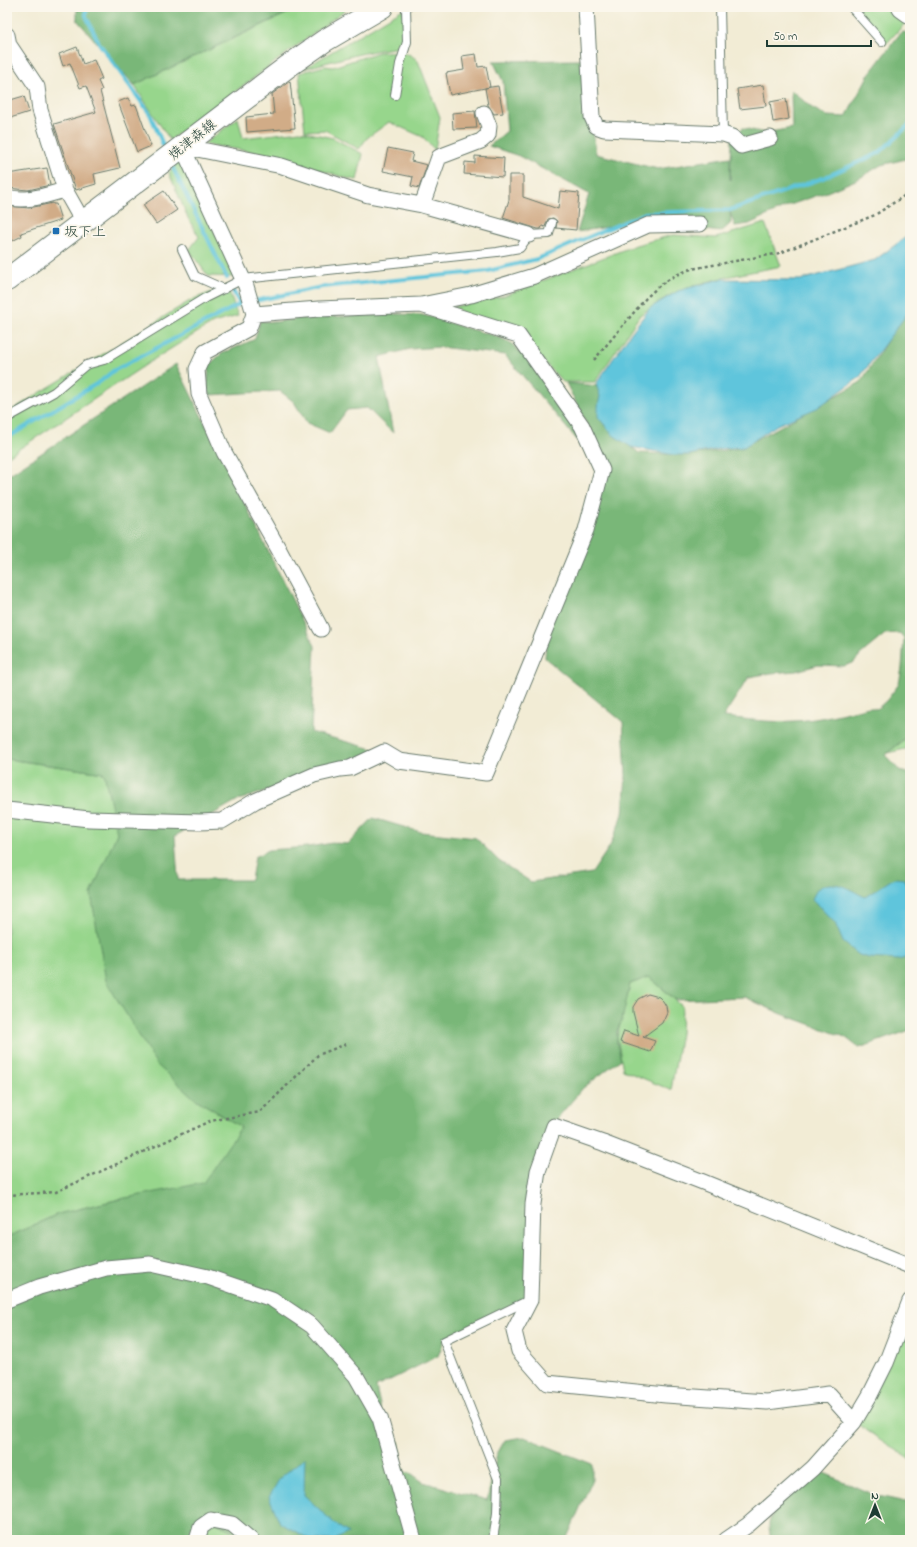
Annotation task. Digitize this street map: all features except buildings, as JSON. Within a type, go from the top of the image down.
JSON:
[{"type":"main road","name":"焼津森線","points":[[7,280],[287,67],[324,41],[382,7]]},
{"type":"main road","points":[[903,7],[910,12]]},
{"type":"street","points":[[586,7],[592,117],[596,126],[604,129],[723,134],[732,137],[741,146],[770,138]]},
{"type":"street","points":[[7,35],[9,45],[38,87],[40,110],[65,190],[83,222]]},
{"type":"street","points":[[422,205],[439,157],[481,141],[488,136],[489,126],[484,113]]},
{"type":"street","points":[[179,149],[282,166],[368,195],[422,205],[529,235]]},
{"type":"street","points":[[179,149],[245,282],[253,311],[249,328],[205,352],[197,370],[199,394],[224,452],[278,548],[321,629]]},
{"type":"street","points":[[7,197],[15,200],[30,199],[65,190]]},
{"type":"street","points":[[253,311],[421,305],[471,295],[534,276],[648,225],[700,224]]},
{"type":"street","points":[[7,810],[89,819],[200,822],[222,821],[255,801],[314,775],[350,768],[384,752],[400,761],[486,773],[586,530],[602,470],[582,426],[518,335],[421,305]]},
{"type":"street","points":[[854,1422],[829,1394],[767,1402],[666,1395],[547,1383],[520,1351],[514,1331],[530,1300],[533,1204],[538,1171],[554,1126],[603,1143],[696,1179],[910,1266]]},
{"type":"street","points":[[7,1300],[39,1287],[106,1268],[150,1264],[208,1277],[272,1299],[312,1326],[356,1376],[380,1418],[414,1540]]},
{"type":"street","points":[[726,1540],[748,1525],[813,1468],[854,1422],[886,1363],[910,1301]]},
{"type":"street","points":[[197,1540],[201,1527],[211,1520],[232,1524],[251,1540]]},
{"type":"lane","points":[[394,95],[400,64],[407,42],[406,7]]},
{"type":"lane","points":[[720,7],[723,134]]},
{"type":"lane","points":[[851,7],[882,42]]},
{"type":"lane","points":[[7,418],[54,392],[86,365],[104,360],[205,298],[224,289],[245,282],[520,248],[529,235],[548,234],[552,223]]},
{"type":"lane","points":[[182,249],[195,276],[224,289]]},
{"type":"lane","points":[[493,1540],[497,1513],[498,1479],[444,1341],[530,1300]]},
{"type":"path","points":[[594,360],[646,298],[660,285],[676,274],[691,269],[780,253],[875,215],[910,192]]},
{"type":"path","points":[[7,1195],[56,1192],[210,1121],[260,1112],[318,1055],[350,1043]]},
{"type":"green space","points":[[77,7],[300,7],[134,85],[77,20]]},
{"type":"green space","points":[[301,7],[349,7],[170,140],[134,85]]},
{"type":"green space","points":[[855,7],[891,7],[908,20],[886,44]]},
{"type":"green space","points":[[403,9],[406,47],[367,52],[303,69]]},
{"type":"green space","points":[[902,31],[910,35],[910,158],[881,165],[858,179],[790,205],[749,224],[735,226],[730,212],[731,223],[721,232],[672,226],[640,216],[625,224],[577,232],[589,194],[519,156],[489,146],[507,131],[503,81],[493,61],[584,60],[596,154],[658,169],[730,157],[730,180],[732,137],[743,128],[765,133],[792,128],[791,90],[812,108],[827,116],[846,117],[869,74]]},
{"type":"green space","points":[[379,52],[405,53],[414,57],[418,61],[440,117],[435,150],[423,137],[389,122],[367,138],[359,149],[325,130],[305,131],[299,73],[325,66],[333,67]]},
{"type":"green space","points":[[238,118],[243,138],[300,131],[333,138],[363,154],[357,180],[266,154],[204,144]]},
{"type":"green space","points":[[180,159],[236,277],[208,276],[189,250],[199,237],[188,218],[169,173]]},
{"type":"green space","points":[[765,223],[781,266],[730,276],[692,286],[674,293],[664,299],[640,315],[595,382],[563,382],[518,335],[490,328],[453,307],[503,296],[636,245],[673,235],[716,238]]},
{"type":"green space","points":[[212,292],[229,292],[238,316],[213,323],[159,356],[7,457],[7,413],[193,299]]},
{"type":"green space","points":[[910,310],[910,734],[885,755],[900,771],[910,774],[910,1030],[859,1048],[845,1037],[782,1014],[744,997],[676,1000],[649,977],[630,984],[622,1020],[617,1031],[617,1043],[621,1059],[583,1088],[560,1115],[554,1126],[533,1204],[530,1300],[444,1341],[438,1356],[376,1387],[380,1405],[382,1427],[399,1442],[401,1460],[405,1472],[412,1474],[423,1482],[487,1500],[497,1454],[505,1440],[524,1437],[592,1464],[592,1480],[566,1540],[251,1540],[211,1520],[202,1540],[7,1540],[7,1240],[10,1236],[58,1214],[120,1199],[203,1183],[241,1127],[194,1098],[157,1065],[106,981],[91,894],[117,833],[104,773],[7,759],[7,476],[176,364],[315,646],[311,732],[384,752],[236,801],[175,836],[178,880],[251,880],[255,857],[269,850],[308,847],[333,843],[348,844],[373,818],[421,832],[476,838],[499,861],[531,882],[592,873],[610,846],[623,814],[626,776],[623,722],[545,658],[547,627],[607,464],[566,383],[600,386],[602,422],[639,453],[689,455],[741,448],[861,382],[892,333]],"holes":[[[900,633],[904,638],[902,668],[899,684],[887,700],[877,709],[869,707],[822,718],[785,721],[723,717],[749,677],[796,671],[818,665],[844,666],[853,663],[861,654],[885,634]]]},
{"type":"green space","points":[[398,314],[422,315],[439,319],[496,336],[511,343],[531,364],[569,417],[600,467],[505,355],[440,347],[410,349],[379,357],[393,433],[367,408],[347,410],[330,433],[307,423],[294,402],[280,391],[210,395],[207,389],[209,365],[221,354],[255,339],[260,321],[276,322],[301,318]]},
{"type":"green space","points":[[910,736],[910,748],[887,753]]},
{"type":"green space","points":[[7,759],[104,773],[194,1098],[241,1127],[202,1190],[120,1199],[58,1214],[10,1236],[7,1240]]},
{"type":"green space","points":[[649,977],[682,1006],[681,1033],[671,1090],[623,1070],[617,1037],[630,984]]},
{"type":"green space","points":[[910,1319],[910,1459],[854,1422]]},
{"type":"green space","points":[[813,1468],[874,1495],[910,1503],[910,1540],[771,1540],[769,1524],[775,1509],[787,1494]]},
{"type":"green space","points":[[211,1520],[251,1540],[203,1540]]},
{"type":"water","points":[[910,234],[910,310],[859,378],[817,408],[777,425],[744,447],[719,449],[689,455],[674,455],[631,447],[613,435],[598,417],[600,396],[596,384],[630,334],[650,308],[678,291],[720,279],[800,280],[875,260]]},
{"type":"water","points":[[894,878],[904,879],[910,890],[910,957],[898,960],[869,958],[859,955],[843,942],[835,923],[812,899],[819,888],[831,884],[843,886],[865,897]]},
{"type":"water","points":[[305,1457],[304,1495],[334,1523],[348,1533],[335,1540],[311,1540],[280,1523],[269,1497],[280,1478]]},
{"type":"waterway","points":[[86,7],[86,16],[99,43],[150,114],[166,152]]},
{"type":"waterway","points":[[7,438],[101,381],[113,371],[240,304],[322,287],[488,271],[537,259],[645,213],[730,210],[823,178],[879,153],[910,124]]},
{"type":"waterway","points":[[171,164],[227,278]]},
{"type":"waterway","points":[[233,291],[240,304]]},
{"type":"place","name":"坂下上","points":[[56,231]]}]
